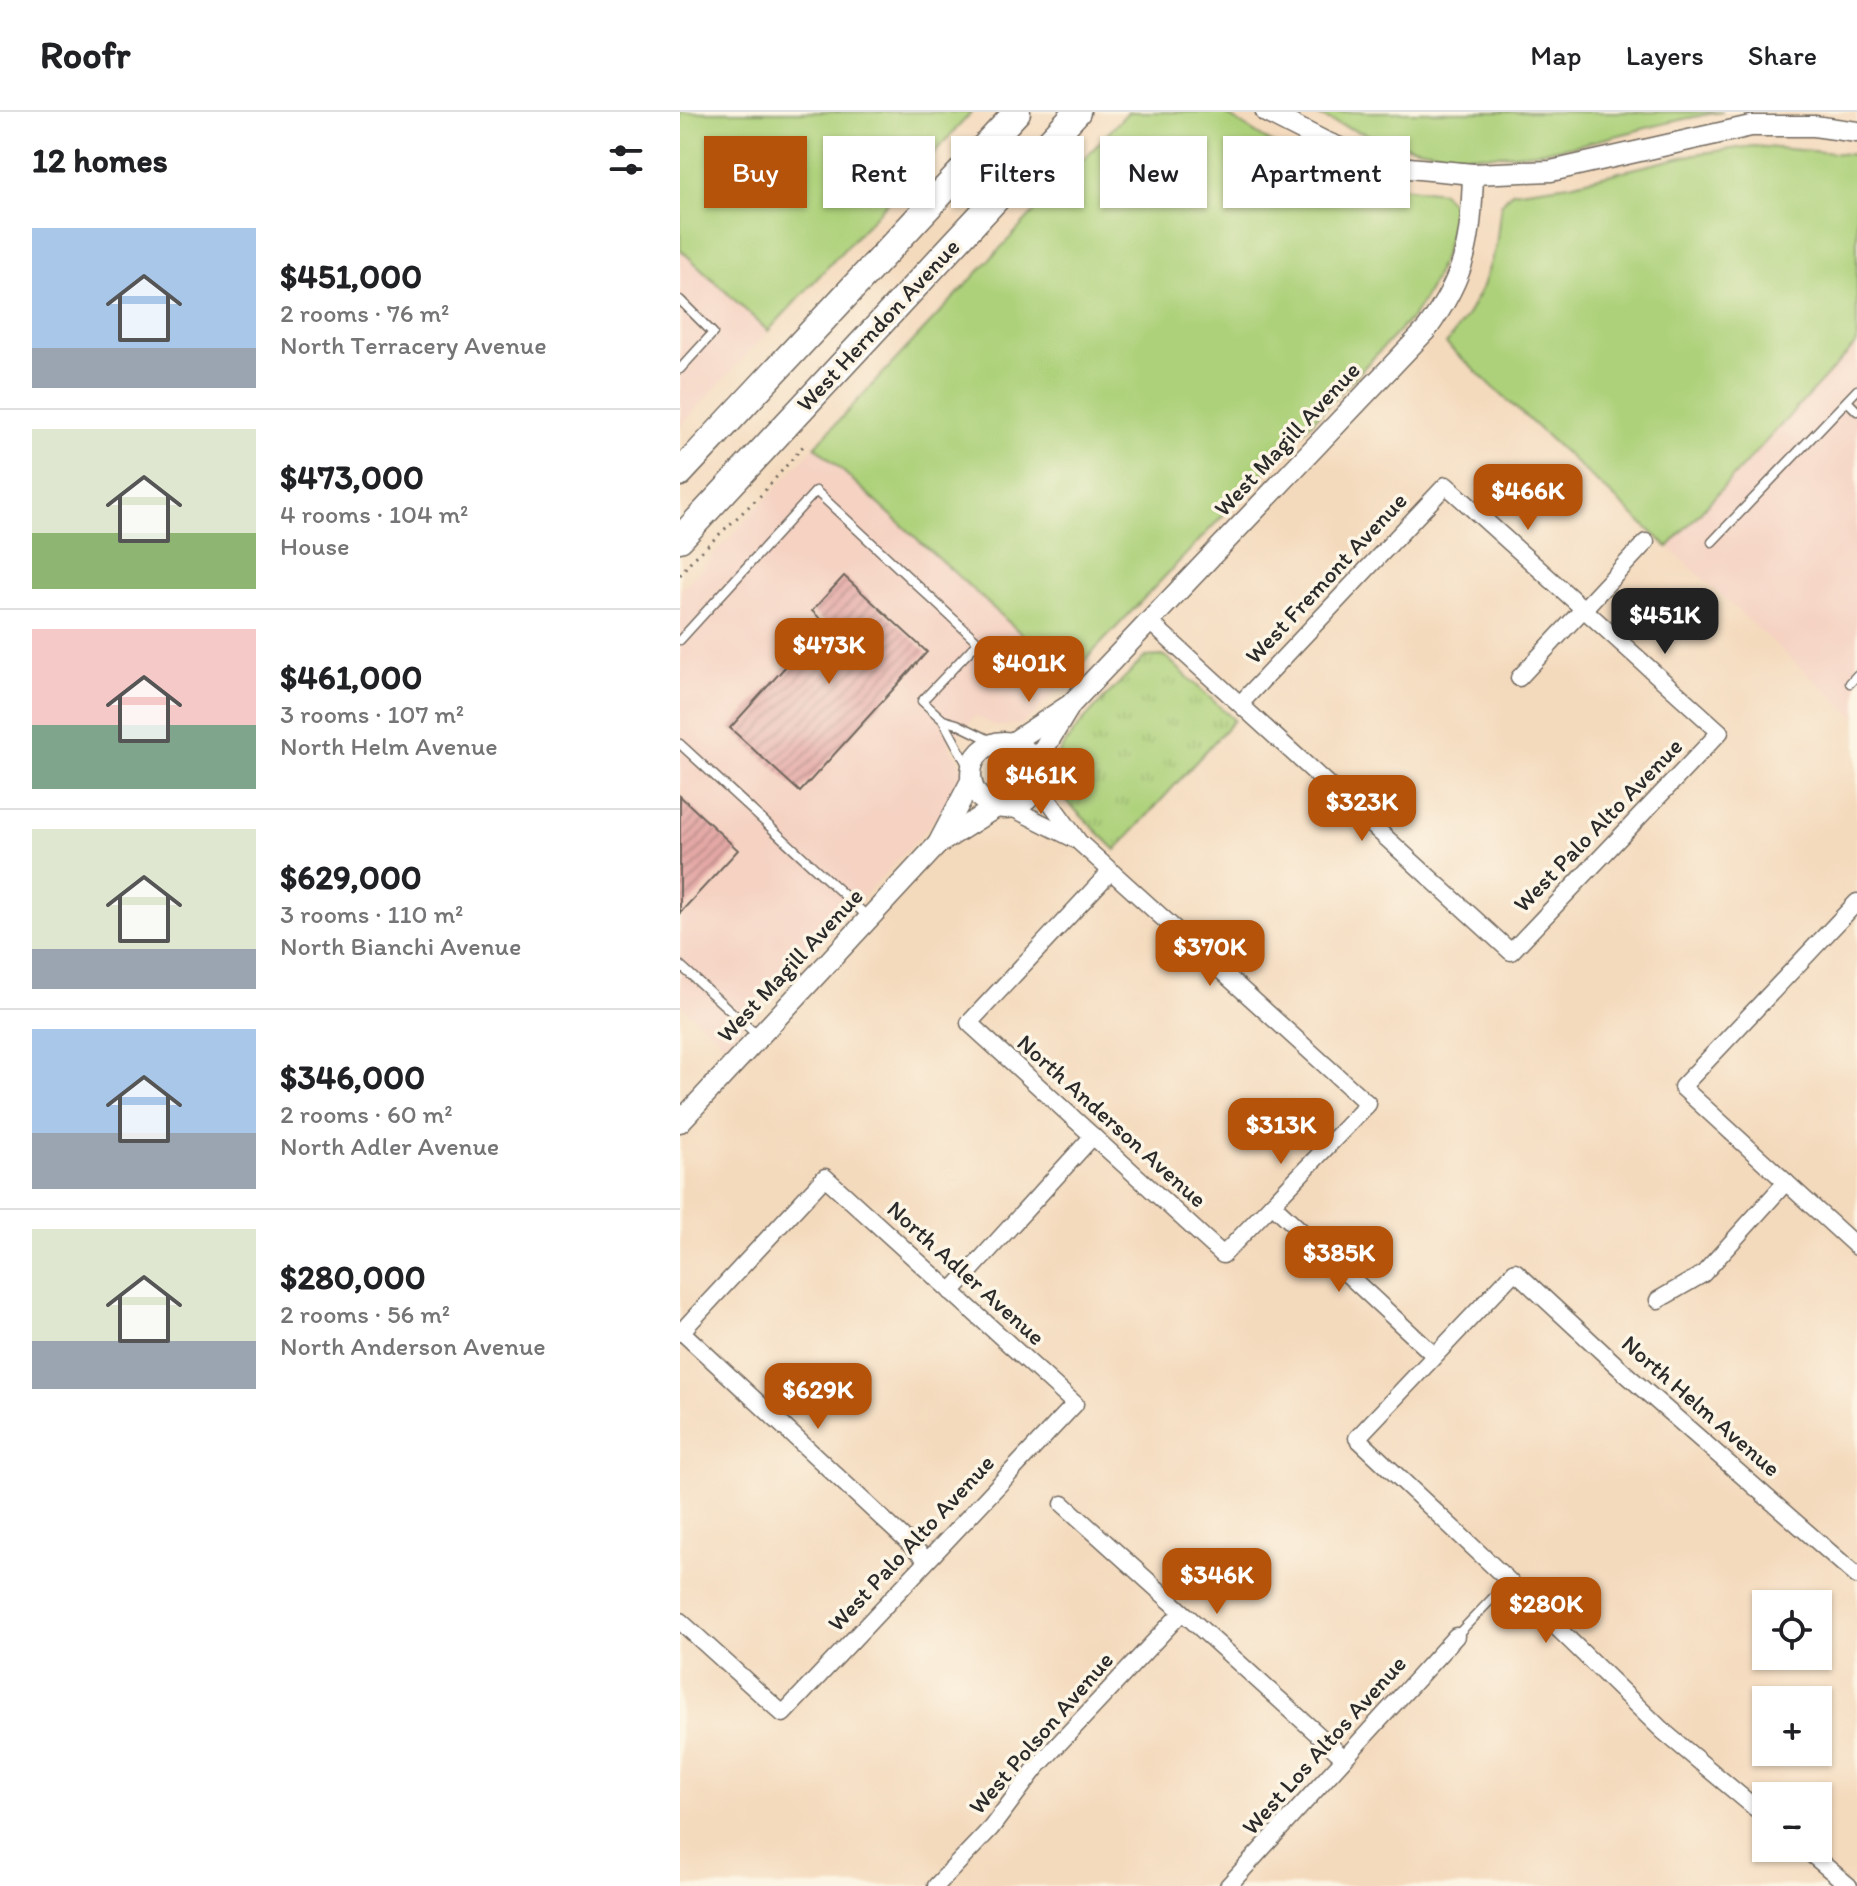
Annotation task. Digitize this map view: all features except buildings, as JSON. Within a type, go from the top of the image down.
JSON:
[{"type":"main road","name":"West Herndon Avenue","points":[[680,473],[1017,112]]},
{"type":"main road","name":"West Herndon Avenue","points":[[680,539],[1077,112]]},
{"type":"street","points":[[1266,112],[1359,156],[1398,167],[1473,174],[1551,171],[1751,126],[1814,126],[1857,132]]},
{"type":"street","name":"West Magill Avenue","points":[[1004,743],[1071,704],[1435,318],[1456,282],[1466,256],[1472,229],[1473,174]]},
{"type":"street","name":"West Fremont Avenue","points":[[1240,704],[1446,485],[1583,609]]},
{"type":"street","points":[[1519,678],[1646,542]]},
{"type":"street","name":"West Palo Alto Avenue","points":[[1240,704],[1511,952],[1720,732],[1583,609]]},
{"type":"street","points":[[1150,622],[1240,704]]},
{"type":"street","name":"West Magill Avenue","points":[[1036,774],[1071,704]]},
{"type":"street","points":[[1079,842],[983,802],[975,792],[970,775],[981,750],[1004,743],[1026,750],[1036,774],[1079,842],[1368,1104],[1272,1204],[1434,1355],[1357,1438],[1663,1731],[1752,1805]]},
{"type":"street","points":[[1003,808],[1023,803],[1036,774]]},
{"type":"street","name":"West Magill Avenue","points":[[938,844],[970,775]]},
{"type":"street","name":"West Magill Avenue","points":[[680,1122],[938,844],[1003,808]]},
{"type":"street","name":"North Anderson Avenue","points":[[1111,871],[969,1023],[1223,1255],[1272,1204]]},
{"type":"street","points":[[1857,902],[1682,1087],[1857,1247]]},
{"type":"street","points":[[951,1292],[1093,1136]]},
{"type":"street","name":"North Adler Avenue","points":[[681,1332],[825,1177],[1075,1404]]},
{"type":"street","points":[[1658,1300],[1703,1274],[1786,1182]]},
{"type":"street","name":"North Helm Avenue","points":[[1434,1355],[1515,1271],[1627,1375],[1857,1576]]},
{"type":"street","points":[[681,1332],[927,1560]]},
{"type":"street","name":"West Palo Alto Avenue","points":[[680,1621],[783,1714],[1075,1404]]},
{"type":"street","points":[[1063,1504],[1344,1758]]},
{"type":"street","name":"West Polson Avenue","points":[[936,1886],[991,1828],[1036,1768],[1182,1612]]},
{"type":"street","name":"West Los Altos Avenue","points":[[1228,1886],[1456,1636]]},
{"type":"street","points":[[1821,1862],[1849,1886]]},
{"type":"lane","points":[[680,300],[713,333],[680,369]]},
{"type":"lane","points":[[1712,542],[1857,390]]},
{"type":"lane","points":[[1847,401],[1857,411]]},
{"type":"lane","points":[[680,640],[816,491],[978,642],[922,701],[943,720],[970,775]]},
{"type":"lane","points":[[943,720],[1004,743]]},
{"type":"lane","points":[[680,744],[869,918]]},
{"type":"lane","points":[[680,965],[759,1037]]},
{"type":"lane","points":[[1456,1636],[1509,1581]]},
{"type":"path","points":[[680,575],[761,495],[805,444]]},
{"type":"shaded area","points":[[680,249],[768,331],[680,427]]},
{"type":"shaded area","points":[[1857,343],[1857,719],[1668,547]]},
{"type":"shaded area","points":[[815,446],[1069,677],[1034,715],[1021,724],[996,727],[975,716],[948,746],[962,770],[956,797],[725,1045],[680,1004],[680,591]]},
{"type":"green space","points":[[680,112],[972,112],[935,152],[935,136],[823,136],[823,208],[883,208],[768,331],[680,249]]},
{"type":"green space","points":[[1128,112],[1222,112],[1261,136],[1223,136],[1223,208],[1410,208],[1410,188],[1442,192],[1455,206],[1441,264],[1413,316],[1069,677],[815,446],[1038,208],[1084,208],[1084,159],[1100,142],[1100,208],[1207,208],[1207,136],[1106,136]]},
{"type":"green space","points":[[1310,112],[1723,112],[1567,147],[1499,155],[1467,155],[1410,146],[1410,136],[1371,136]]},
{"type":"green space","points":[[1754,146],[1857,155],[1857,343],[1668,547],[1446,344],[1483,286],[1496,246],[1501,204],[1512,192],[1570,184],[1695,154]]},
{"type":"green space","points":[[1165,656],[1234,720],[1116,850],[1058,793],[1054,766],[1060,751],[1081,723],[1145,657]]}]
